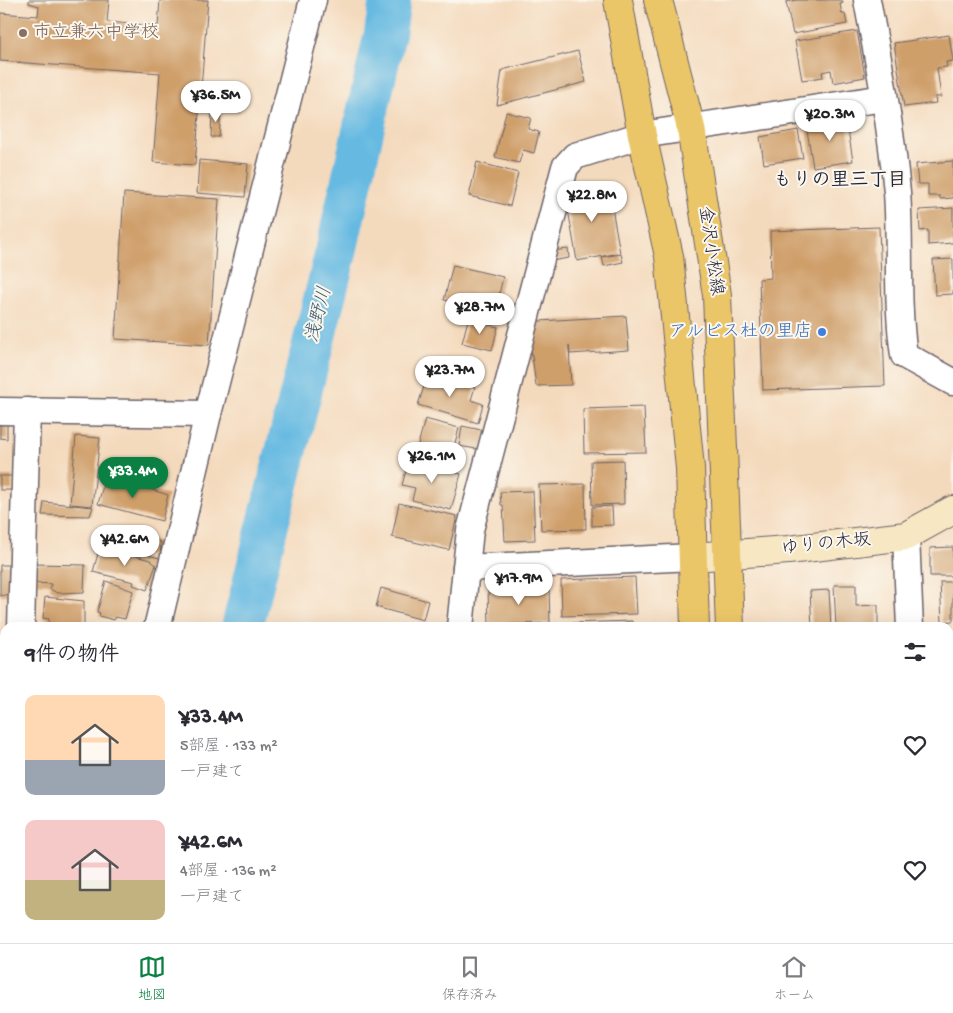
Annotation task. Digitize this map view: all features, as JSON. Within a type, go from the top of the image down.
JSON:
[{"type":"main road","points":[[618,0],[642,135],[669,256],[690,468],[695,622]]},
{"type":"main road","name":"金沢小松線","points":[[658,0],[691,128],[717,295],[730,622]]},
{"type":"street","points":[[158,622],[208,414],[313,0]]},
{"type":"street","points":[[867,0],[884,98],[897,192],[899,323],[904,355],[953,382]]},
{"type":"street","points":[[461,622],[470,530],[565,167],[575,156],[642,135],[884,98]]},
{"type":"street","points":[[0,411],[208,414]]},
{"type":"street","points":[[21,622],[28,411]]},
{"type":"street","name":"ゆりの木坂","points":[[693,557],[788,550],[906,536],[953,510]]},
{"type":"street","points":[[906,536],[910,622]]},
{"type":"street","points":[[466,568],[693,557]]},
{"type":"building","points":[[29,0],[109,0],[107,22],[158,26],[160,0],[208,0],[195,165],[153,162],[160,73],[0,61],[0,13],[38,16],[39,6],[29,3]]},
{"type":"building","points":[[797,0],[842,0],[843,3],[840,4],[842,14],[845,14],[847,24],[793,34],[786,2]]},
{"type":"building","points":[[857,31],[865,77],[833,83],[831,70],[822,72],[823,77],[802,80],[795,41]]},
{"type":"building","points":[[949,35],[953,61],[946,62],[947,67],[937,68],[941,97],[935,97],[936,103],[904,107],[894,43]]},
{"type":"building","points":[[578,51],[586,82],[497,105],[502,70]]},
{"type":"building","points":[[233,83],[241,84],[239,112],[231,111]]},
{"type":"building","points":[[212,110],[221,110],[219,137],[211,137]]},
{"type":"building","points":[[506,112],[531,118],[528,129],[539,132],[534,153],[523,150],[519,163],[495,157]]},
{"type":"building","points":[[846,117],[853,161],[813,167],[806,124]]},
{"type":"building","points":[[798,130],[803,158],[764,164],[760,137]]},
{"type":"building","points":[[199,160],[248,164],[245,197],[197,193]]},
{"type":"building","points":[[953,161],[953,198],[940,199],[940,196],[928,196],[928,184],[918,184],[916,164]]},
{"type":"building","points":[[477,162],[518,173],[510,206],[469,196]]},
{"type":"building","points":[[608,185],[620,253],[577,261],[565,192]]},
{"type":"building","points":[[124,193],[219,199],[209,345],[115,339]]},
{"type":"building","points":[[953,208],[953,243],[928,245],[928,230],[920,231],[919,210]]},
{"type":"building","name":"アルビス杜の里店","points":[[879,227],[885,386],[763,390],[759,279],[771,278],[770,231]]},
{"type":"building","points":[[568,249],[569,258],[551,261],[552,251]]},
{"type":"building","points":[[621,254],[623,262],[604,266],[602,257]]},
{"type":"building","points":[[953,259],[953,294],[935,295],[933,260]]},
{"type":"building","points":[[453,265],[503,277],[495,312],[444,300]]},
{"type":"building","points":[[626,316],[629,350],[570,354],[569,345],[571,385],[536,386],[531,348],[539,321]]},
{"type":"building","points":[[468,320],[498,327],[492,350],[462,343]]},
{"type":"building","points":[[428,374],[475,387],[471,400],[483,404],[478,423],[418,405]]},
{"type":"building","points":[[644,407],[646,452],[584,453],[583,409]]},
{"type":"building","points":[[425,419],[459,428],[449,465],[415,456]]},
{"type":"building","points":[[0,424],[7,424],[7,439],[0,438]]},
{"type":"building","points":[[462,426],[486,431],[482,450],[459,446]]},
{"type":"building","points":[[76,436],[100,438],[92,506],[70,504]]},
{"type":"building","points":[[409,460],[461,474],[451,510],[412,500],[415,488],[402,485]]},
{"type":"building","points":[[623,460],[624,504],[592,505],[591,461]]},
{"type":"building","points":[[106,475],[168,495],[162,521],[98,504]]},
{"type":"building","points":[[0,476],[12,476],[12,490],[0,490]]},
{"type":"building","points":[[585,484],[586,529],[541,530],[539,485]]},
{"type":"building","points":[[533,491],[535,540],[505,541],[503,505],[501,505],[500,492]]},
{"type":"building","points":[[44,502],[93,507],[90,516],[42,515]]},
{"type":"building","points":[[399,503],[457,516],[449,550],[392,537]]},
{"type":"building","points":[[612,506],[613,525],[592,526],[592,507]]},
{"type":"building","points":[[97,529],[122,535],[122,547],[93,542]]},
{"type":"building","points":[[127,534],[161,542],[160,558],[125,550]]},
{"type":"building","points":[[100,546],[150,560],[156,565],[147,590],[133,585],[134,582],[93,572]]},
{"type":"building","points":[[953,547],[953,576],[930,576],[930,548]]},
{"type":"building","points":[[34,564],[85,565],[84,592],[57,593],[50,589],[51,584],[35,583]]},
{"type":"building","points":[[0,565],[11,565],[9,594],[0,596]]},
{"type":"building","points":[[635,577],[637,614],[562,616],[561,580]]},
{"type":"building","points":[[106,581],[133,591],[125,619],[116,617],[114,620],[99,616],[100,613],[97,612]]},
{"type":"building","points":[[940,582],[953,582],[953,621],[942,622]]},
{"type":"building","points":[[834,585],[856,585],[856,606],[878,605],[878,622],[836,622]]},
{"type":"building","points":[[549,587],[550,622],[489,622],[488,589]]},
{"type":"building","points":[[381,588],[428,601],[423,620],[376,607]]},
{"type":"building","points":[[829,590],[831,622],[812,622],[810,591]]},
{"type":"building","points":[[45,597],[84,601],[84,622],[49,622],[49,619],[43,618]]},
{"type":"waterway","name":"浅野川","points":[[244,622],[336,252],[385,33],[390,0]]},
{"type":"place","name":"市立兼六中学校","points":[[23,33]]},
{"type":"place","name":"アルビス杜の里店","points":[[822,332]]},
{"type":"district","name":"もりの里三丁目","points":[[840,181]]}]
